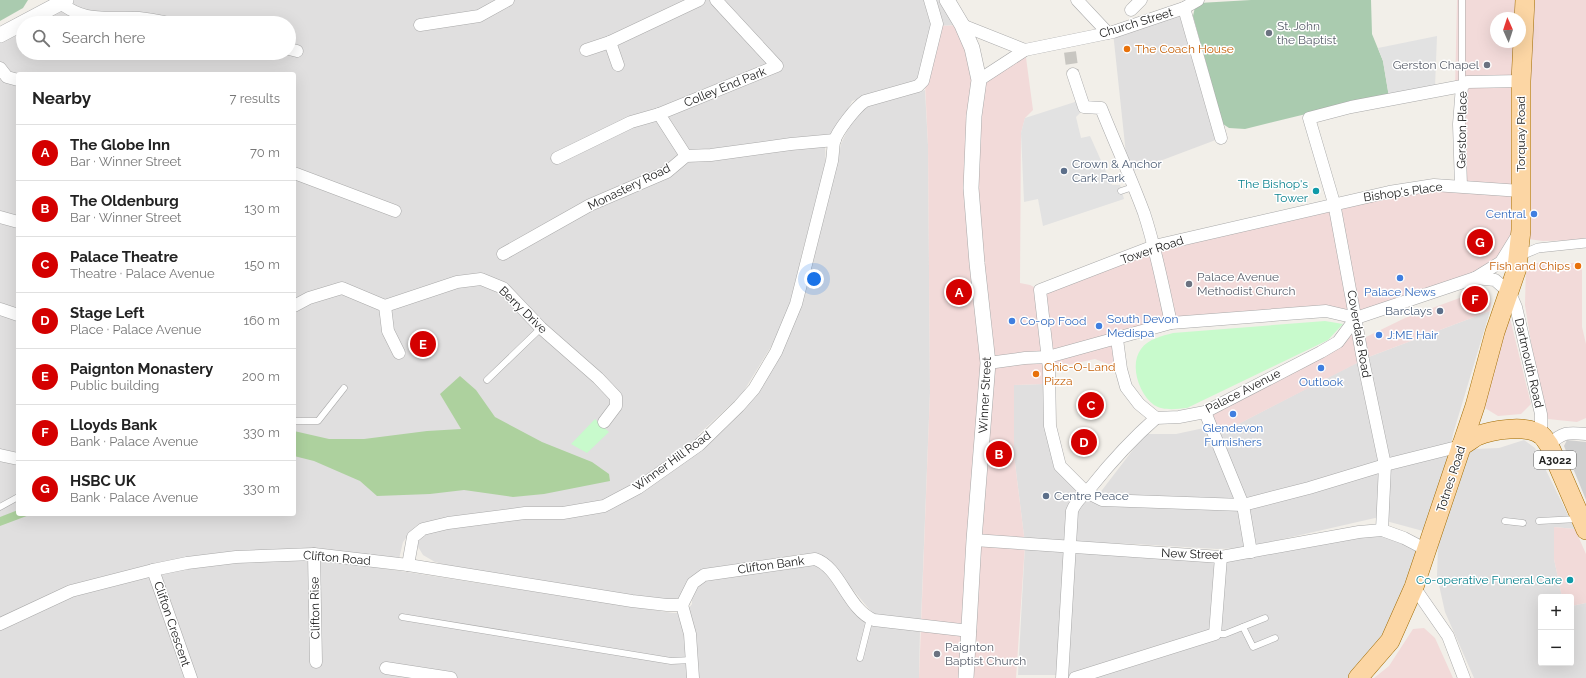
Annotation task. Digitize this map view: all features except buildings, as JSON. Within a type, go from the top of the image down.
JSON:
[{"type":"main road","name":"Torquay Road","points":[[1518,262],[1521,191],[1521,81],[1525,0]]},
{"type":"main road","name":"Totnes Road","points":[[1358,678],[1390,641],[1414,587],[1475,406],[1495,332],[1510,293],[1518,262]]},
{"type":"main road","points":[[1475,406],[1476,416],[1482,423],[1496,431]]},
{"type":"main road","name":"A3022","points":[[1462,446],[1478,436],[1496,431],[1518,429],[1530,430],[1545,439]]},
{"type":"main road","name":"Dartmouth Road","points":[[1545,439],[1585,527]]},
{"type":"street","points":[[420,25],[480,16],[508,0]]},
{"type":"street","points":[[586,50],[610,42],[699,0]]},
{"type":"street","name":"Colley End Park","points":[[659,114],[777,66],[716,0]]},
{"type":"street","name":"Winner Hill Road","points":[[408,565],[413,537],[423,529],[448,523],[525,513],[563,513],[604,506],[638,488],[699,445],[739,406],[754,389],[776,352],[796,304],[832,161],[835,140],[854,110],[859,105],[865,101],[918,86],[923,81],[937,24],[930,0]]},
{"type":"street","name":"Winner Street","points":[[947,0],[962,25],[972,48],[979,80],[974,116],[971,188],[977,263],[988,363],[974,540],[970,631],[966,678]]},
{"type":"street","points":[[1077,0],[1108,33]]},
{"type":"street","points":[[1130,10],[1142,0]]},
{"type":"street","name":"Church Street","points":[[979,80],[1025,50],[1070,46],[1184,8],[1198,0]]},
{"type":"street","points":[[34,16],[61,1],[78,14],[84,16]]},
{"type":"street","points":[[1184,8],[1221,138]]},
{"type":"street","points":[[962,25],[1025,50]]},
{"type":"street","points":[[0,35],[16,26]]},
{"type":"street","points":[[610,42],[618,65]]},
{"type":"street","points":[[0,68],[7,77],[16,79]]},
{"type":"street","points":[[1073,74],[1084,107],[1101,108],[1128,173],[1127,189],[1154,246],[1170,323]]},
{"type":"street","name":"Gerston Place","points":[[1461,186],[1459,124],[1462,86],[1467,82],[1521,81]]},
{"type":"street","name":"Coverdale Road","points":[[1382,530],[1384,464],[1334,203],[1309,118],[1351,107],[1462,86]]},
{"type":"street","points":[[558,158],[631,122],[659,114],[686,156],[711,155],[791,144],[835,140]]},
{"type":"street","name":"Monastery Road","points":[[503,254],[590,205],[667,172],[686,156]]},
{"type":"street","points":[[296,174],[395,211]]},
{"type":"street","name":"Bishop's Place","points":[[1334,203],[1396,190],[1434,185],[1521,191]]},
{"type":"street","name":"Tower Road","points":[[1048,357],[1040,290],[1154,246],[1334,203]]},
{"type":"street","points":[[0,216],[16,221]]},
{"type":"street","points":[[988,363],[1025,358],[1048,357],[1170,323],[1326,311],[1356,318],[1475,278],[1501,262],[1520,230]]},
{"type":"street","points":[[1518,262],[1538,248],[1586,243]]},
{"type":"street","points":[[1475,278],[1495,280],[1510,293]]},
{"type":"street","name":"Berry Drive","points":[[385,306],[457,282],[481,279],[503,288],[541,328],[598,378],[616,398],[616,406],[604,422]]},
{"type":"street","points":[[296,305],[315,296],[342,288],[385,306],[388,331],[399,353]]},
{"type":"street","name":"Dartmouth Road","points":[[1510,293],[1516,307],[1541,414],[1545,439]]},
{"type":"street","points":[[0,309],[16,314]]},
{"type":"street","name":"Palace Avenue","points":[[1156,418],[1179,417],[1205,412],[1338,342],[1356,318]]},
{"type":"street","points":[[1062,678],[1072,510],[1075,502],[1086,492],[1129,441],[1156,418],[1139,404],[1126,386],[1121,369],[1117,339]]},
{"type":"street","points":[[1048,357],[1050,426],[1060,466],[1086,492],[1102,500],[1243,505],[1309,488],[1384,464],[1462,446]]},
{"type":"street","points":[[1205,412],[1243,505],[1251,552]]},
{"type":"street","points":[[1545,439],[1572,432],[1586,434]]},
{"type":"street","points":[[0,455],[16,459]]},
{"type":"street","name":"New Street","points":[[974,540],[1221,557],[1359,532],[1382,530],[1404,538],[1427,550]]},
{"type":"street","name":"Clifton Road","points":[[0,624],[71,591],[153,570],[187,563],[236,557],[314,554],[408,565],[632,602],[682,605]]},
{"type":"street","name":"Clifton Rise","points":[[314,554],[316,662]]},
{"type":"street","points":[[1075,678],[1215,634],[1221,557]]},
{"type":"street","name":"Clifton Bank","points":[[682,605],[693,583],[704,574],[815,559],[821,561],[861,611],[870,618]]},
{"type":"street","name":"Clifton Crescent","points":[[153,570],[190,678]]},
{"type":"street","points":[[1414,587],[1448,636],[1464,678]]},
{"type":"street","points":[[682,605],[690,634],[693,678]]},
{"type":"street","points":[[870,618],[970,631]]},
{"type":"street","points":[[386,668],[451,678]]},
{"type":"lane","points":[[1462,0],[1462,86]]},
{"type":"lane","points":[[487,380],[541,328]]},
{"type":"lane","points":[[296,421],[318,421],[344,388]]},
{"type":"lane","points":[[0,507],[16,498]]},
{"type":"lane","points":[[1505,521],[1523,523]]},
{"type":"lane","points":[[1539,521],[1585,527]]},
{"type":"lane","points":[[402,617],[671,661],[692,660]]},
{"type":"lane","points":[[860,658],[870,618]]},
{"type":"lane","points":[[1215,634],[1225,634],[1265,618]]},
{"type":"lane","points":[[1243,627],[1254,648],[1275,638]]},
{"type":"shaded area","points":[[57,0],[947,0],[962,25],[935,26],[920,79],[915,84],[887,90],[852,101],[842,121],[825,146],[826,169],[802,253],[795,290],[783,327],[742,394],[698,435],[701,439],[660,468],[602,504],[416,526],[403,542],[399,559],[357,553],[355,564],[673,613],[685,613],[692,604],[692,598],[697,587],[707,580],[811,564],[820,567],[865,622],[871,625],[920,630],[919,678],[0,678],[0,35],[16,25],[16,60],[296,60],[296,16],[31,16]]},
{"type":"shaded area","points":[[1457,0],[1516,0],[1515,12],[1490,12],[1490,48],[1515,48],[1521,230],[1501,262],[1357,318],[1363,360],[1215,436],[1205,412],[1321,352],[1356,319],[1326,311],[1171,323],[1117,339],[1121,369],[1095,359],[1049,369],[1043,384],[1014,385],[1014,455],[1025,544],[1016,678],[919,678],[930,392],[928,145],[925,83],[940,26],[962,25],[979,80],[1025,50],[1033,110],[1025,118],[1021,133],[1020,283],[1030,285],[1040,290],[1154,246],[1334,203],[1461,186],[1461,92],[1455,92]]},
{"type":"shaded area","points":[[1535,0],[1586,0],[1586,240],[1543,241],[1528,239],[1529,74]]},
{"type":"shaded area","points":[[1184,8],[1221,138],[1128,173],[1113,32]]},
{"type":"shaded area","points":[[1437,36],[1435,87],[1389,97],[1383,61],[1378,48]]},
{"type":"shaded area","points":[[925,90],[928,145],[930,392],[921,620],[874,615],[829,561],[817,554],[803,554],[702,570],[689,578],[680,597],[669,602],[458,568],[435,562],[423,555],[417,545],[418,537],[428,531],[454,528],[455,525],[535,516],[571,517],[642,491],[756,391],[813,248],[831,190],[841,144],[851,122],[866,105]]},
{"type":"shaded area","name":"Crown & Anchor Cark Park","points":[[1078,101],[1080,113],[1076,117],[1081,138],[1090,136],[1112,185],[1120,185],[1124,199],[1043,226],[1038,199],[1024,202],[1021,133],[1025,118]]},
{"type":"shaded area","points":[[1526,263],[1582,263],[1582,327],[1586,344],[1586,418],[1577,422],[1548,419],[1534,361],[1525,305]]},
{"type":"shaded area","points":[[1476,292],[1486,294],[1491,303],[1490,311],[1366,358],[1362,339],[1405,318]]},
{"type":"shaded area","points":[[1508,310],[1531,404],[1521,414],[1498,416],[1480,405]]},
{"type":"shaded area","points":[[1490,311],[1453,434],[1450,453],[1423,531],[1375,518],[1244,548],[1217,549],[1067,542],[1058,675],[1018,675],[1025,544],[1014,455],[1014,385],[1043,384],[1044,425],[1063,460],[1096,498],[1145,434],[1176,434],[1204,428],[1211,438],[1366,358]]},
{"type":"shaded area","points":[[1524,440],[1535,448],[1575,529],[1554,527],[1554,559],[1561,594],[1538,594],[1538,666],[1574,666],[1574,605],[1586,603],[1586,678],[1474,678],[1445,612],[1437,576],[1438,546],[1468,453],[1474,449],[1499,448]]},
{"type":"shaded area","points":[[1567,440],[1586,442],[1586,500],[1564,446]]},
{"type":"shaded area","points":[[1554,527],[1575,529],[1586,554],[1586,603],[1574,605],[1574,594],[1561,594],[1554,559]]},
{"type":"shaded area","points":[[1382,530],[1427,550],[1414,587],[1358,678],[1062,678],[1069,547],[1221,557]]},
{"type":"shaded area","points":[[1424,628],[1435,638],[1453,678],[1374,678],[1389,666],[1413,629]]},
{"type":"green space","points":[[0,0],[28,0],[23,8],[0,21]]},
{"type":"green space","points":[[1251,0],[1371,0],[1372,34],[1383,61],[1389,97],[1306,114],[1245,129],[1229,128],[1223,124],[1193,16],[1195,7],[1199,3]]},
{"type":"green space","points":[[1325,321],[1343,324],[1328,340],[1187,408],[1166,409],[1154,405],[1144,394],[1137,379],[1136,363],[1137,356],[1141,349],[1151,340],[1164,335],[1173,333]]},
{"type":"green space","points":[[460,376],[476,390],[495,417],[542,442],[592,462],[609,474],[610,481],[544,494],[513,497],[464,490],[430,494],[377,496],[360,481],[314,461],[296,456],[296,431],[329,439],[364,439],[427,431],[461,429],[440,394]]},
{"type":"green space","points":[[595,419],[609,432],[587,453],[571,444]]},
{"type":"green space","points":[[16,511],[16,516],[27,516],[0,526],[0,517]]},
{"type":"tunnel","points":[[1070,52],[1073,74]]},
{"type":"place","name":"St. John the Baptist","points":[[1269,33]]},
{"type":"place","name":"The Coach House","points":[[1127,49]]},
{"type":"place","name":"Gerston Chapel","points":[[1487,65]]},
{"type":"place","name":"Crown & Anchor Cark Park","points":[[1064,171]]},
{"type":"place","name":"The Bishop's Tower","points":[[1316,191]]},
{"type":"place","name":"Central","points":[[1534,214]]},
{"type":"place","name":"HSBC UK","points":[[1480,242]]},
{"type":"place","name":"Fish and Chips","points":[[1578,266]]},
{"type":"place","name":"Palace News","points":[[1400,278]]},
{"type":"place","name":"Palace Avenue Methodist Church","points":[[1189,284]]},
{"type":"place","name":"The Globe Inn","points":[[959,292]]},
{"type":"place","name":"Lloyds Bank","points":[[1475,299]]},
{"type":"place","name":"Barclays","points":[[1440,311]]},
{"type":"place","name":"Co-op Food","points":[[1012,321]]},
{"type":"place","name":"South Devon Medispa","points":[[1099,326]]},
{"type":"place","name":"J:ME Hair","points":[[1379,335]]},
{"type":"place","name":"Paignton Monastery","points":[[423,344]]},
{"type":"place","name":"Outlook","points":[[1321,368]]},
{"type":"place","name":"Chic-O-Land Pizza","points":[[1036,374]]},
{"type":"place","name":"Palace Theatre","points":[[1091,405]]},
{"type":"place","name":"Glendevon Furnishers","points":[[1233,414]]},
{"type":"place","name":"Stage Left","points":[[1084,442]]},
{"type":"place","name":"The Oldenburg","points":[[999,454]]},
{"type":"place","name":"Centre Peace","points":[[1046,496]]},
{"type":"place","name":"Co-operative Funeral Care","points":[[1570,580]]},
{"type":"place","name":"Paignton Baptist Church","points":[[937,654]]}]
